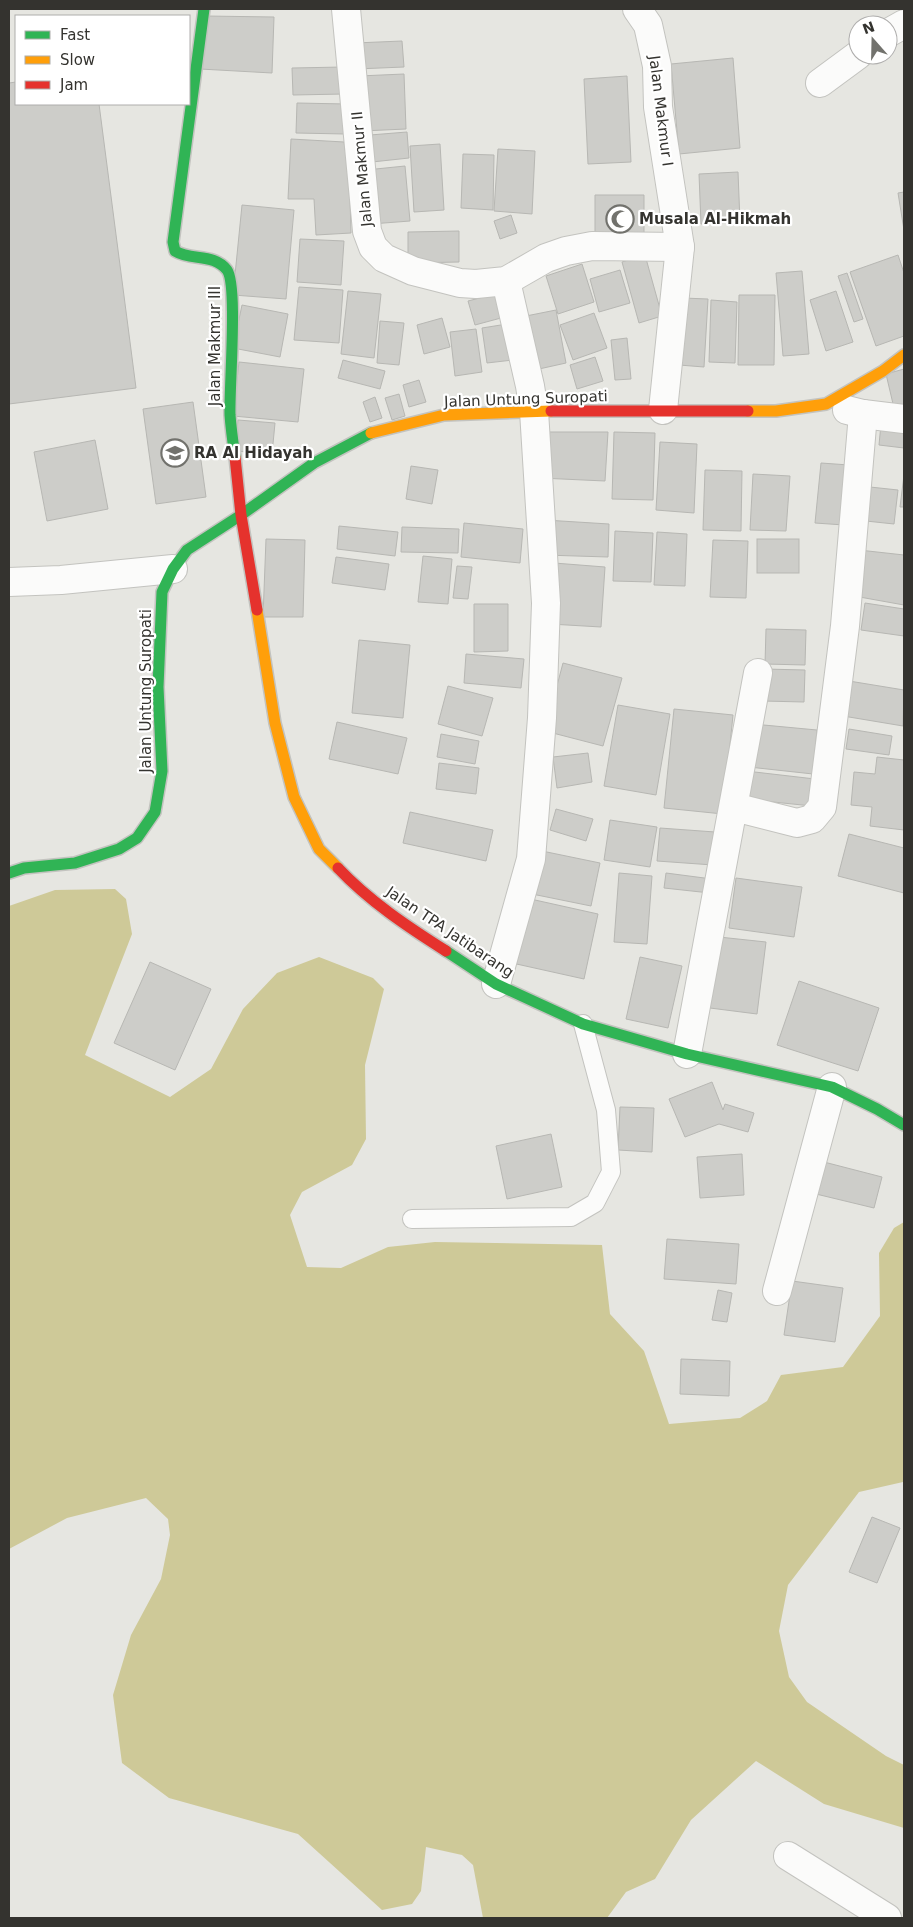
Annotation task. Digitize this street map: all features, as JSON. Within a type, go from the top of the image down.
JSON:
[{"type":"street","name":"Jalan Makmur III","points":[[204,9],[173,242],[175,251],[183,256],[216,260],[228,271],[231,285],[232,312],[230,414],[241,515]]},
{"type":"street","name":"Jalan Makmur II","points":[[346,9],[367,231],[373,247],[384,258],[413,271],[438,278],[460,283],[476,284],[506,281]]},
{"type":"street","name":"Jalan Makmur I","points":[[637,9],[648,25],[656,66],[658,107],[680,247],[663,410]]},
{"type":"street","points":[[820,82],[848,62]]},
{"type":"street","points":[[496,984],[531,859],[542,718],[546,603],[534,411],[506,281],[546,258],[566,251],[592,246],[680,247]]},
{"type":"street","name":"Jalan Untung Suropati","points":[[9,873],[24,868],[75,863],[119,849],[137,838],[156,812],[162,771],[158,687],[162,592],[173,569],[187,550],[241,515],[314,463],[375,431],[444,415],[534,411],[776,411],[826,404],[883,371],[904,355]]},
{"type":"street","points":[[826,404],[864,414],[904,419]]},
{"type":"street","points":[[734,807],[797,823],[812,819],[822,808],[845,626],[864,414]]},
{"type":"street","name":"Jalan TPA Jatibarang","points":[[241,515],[275,723],[294,798],[319,849],[350,881],[403,923],[496,984],[583,1024],[687,1054],[832,1087],[877,1109],[904,1125]]},
{"type":"street","points":[[9,582],[61,580],[173,569]]},
{"type":"street","points":[[687,1054],[758,673]]},
{"type":"street","points":[[777,1291],[832,1087]]},
{"type":"street","points":[[788,1856],[887,1918]]},
{"type":"lane","points":[[412,1219],[571,1217],[595,1203],[611,1172],[606,1110],[583,1024]]},
{"type":"shaded area","points":[[115,889],[126,899],[132,934],[85,1055],[170,1097],[211,1069],[243,1009],[277,973],[319,957],[373,978],[384,989],[365,1065],[366,1139],[352,1165],[302,1192],[290,1215],[307,1267],[341,1268],[388,1247],[435,1242],[602,1245],[610,1314],[644,1351],[669,1424],[740,1418],[767,1401],[781,1375],[843,1367],[880,1316],[879,1253],[894,1228],[904,1222],[903,1482],[859,1492],[788,1585],[779,1631],[789,1677],[807,1702],[886,1756],[904,1765],[904,1828],[824,1804],[756,1761],[691,1820],[655,1879],[626,1892],[607,1918],[483,1918],[473,1865],[462,1855],[426,1847],[421,1891],[412,1904],[382,1910],[298,1834],[169,1798],[122,1763],[113,1695],[131,1635],[161,1579],[170,1535],[168,1519],[146,1498],[67,1518],[9,1549],[9,906],[55,890]]},
{"type":"building","points":[[206,16],[274,17],[272,73],[200,69]]},
{"type":"building","points":[[402,41],[404,67],[356,69],[355,43]]},
{"type":"building","points":[[733,58],[740,148],[679,154],[671,64]]},
{"type":"building","points":[[343,67],[344,94],[293,95],[292,68]]},
{"type":"building","points":[[404,74],[406,129],[362,131],[359,76]]},
{"type":"building","points":[[627,76],[631,162],[588,164],[584,79]]},
{"type":"building","points":[[15,82],[15,105],[99,105],[136,388],[9,404],[9,83]]},
{"type":"building","points":[[297,103],[346,104],[345,134],[296,133]]},
{"type":"building","points":[[407,132],[409,158],[372,162],[370,135]]},
{"type":"building","points":[[291,139],[344,142],[353,198],[350,198],[351,233],[316,235],[314,199],[288,199]]},
{"type":"building","points":[[440,144],[444,210],[414,212],[410,146]]},
{"type":"building","points":[[498,149],[535,151],[532,214],[494,211]]},
{"type":"building","points":[[463,154],[494,155],[493,210],[461,208]]},
{"type":"building","points":[[405,166],[410,221],[371,224],[366,170]]},
{"type":"building","points":[[738,172],[740,222],[701,224],[699,174]]},
{"type":"building","points":[[904,192],[904,230],[898,193]]},
{"type":"building","name":"Musala Al-Hikmah","points":[[595,195],[644,195],[644,242],[595,243]]},
{"type":"building","points":[[242,205],[294,210],[286,299],[233,295]]},
{"type":"building","points":[[511,215],[517,233],[500,239],[494,221]]},
{"type":"building","points":[[459,231],[459,262],[408,263],[408,232]]},
{"type":"building","points":[[300,239],[344,241],[341,285],[297,282]]},
{"type":"building","points":[[645,255],[662,316],[639,323],[622,262]]},
{"type":"building","points":[[898,255],[904,273],[904,336],[876,346],[850,272]]},
{"type":"building","points":[[582,264],[594,302],[558,314],[546,276]]},
{"type":"building","points":[[620,270],[630,303],[599,312],[590,279]]},
{"type":"building","points":[[802,271],[809,354],[783,356],[776,273]]},
{"type":"building","points":[[847,273],[863,319],[854,322],[838,276]]},
{"type":"building","points":[[299,287],[343,290],[339,343],[294,340]]},
{"type":"building","points":[[348,291],[381,294],[374,358],[341,354]]},
{"type":"building","points":[[836,291],[853,342],[826,351],[810,300]]},
{"type":"building","points":[[495,294],[501,318],[475,325],[468,301]]},
{"type":"building","points":[[739,295],[775,295],[774,365],[738,365]]},
{"type":"building","points":[[683,298],[708,299],[704,367],[679,365]]},
{"type":"building","points":[[711,300],[737,302],[735,363],[709,362]]},
{"type":"building","points":[[242,305],[288,314],[280,357],[233,348]]},
{"type":"building","points":[[556,310],[566,363],[530,371],[521,317]]},
{"type":"building","points":[[594,313],[607,348],[573,360],[560,325]]},
{"type":"building","points":[[442,318],[450,347],[424,354],[417,325]]},
{"type":"building","points":[[380,321],[404,323],[399,365],[377,363]]},
{"type":"building","points":[[507,324],[513,360],[487,363],[482,328]]},
{"type":"building","points":[[476,329],[482,372],[455,376],[450,332]]},
{"type":"building","points":[[627,338],[631,379],[615,380],[611,340]]},
{"type":"building","points":[[595,357],[603,381],[577,389],[570,365]]},
{"type":"building","points":[[343,360],[385,371],[380,389],[338,378]]},
{"type":"building","points":[[239,362],[304,369],[298,422],[233,416]]},
{"type":"building","points":[[904,369],[904,405],[894,408],[886,374]]},
{"type":"building","points":[[419,380],[426,402],[409,407],[403,385]]},
{"type":"building","points":[[399,394],[405,416],[392,420],[385,398]]},
{"type":"building","points":[[375,397],[382,418],[370,422],[363,402]]},
{"type":"building","name":"RA Al Hidayah","points":[[193,402],[206,497],[156,504],[143,409]]},
{"type":"building","points":[[238,420],[275,423],[272,454],[235,451]]},
{"type":"building","points":[[881,424],[904,426],[904,448],[879,445]]},
{"type":"building","points":[[538,432],[608,432],[605,481],[540,478]]},
{"type":"building","points":[[614,432],[655,433],[653,500],[612,499]]},
{"type":"building","points":[[95,440],[108,509],[47,521],[34,452]]},
{"type":"building","points":[[660,442],[697,444],[694,513],[656,510]]},
{"type":"building","points":[[821,463],[849,465],[844,525],[815,523]]},
{"type":"building","points":[[411,466],[438,470],[432,504],[406,499]]},
{"type":"building","points":[[705,470],[742,471],[741,531],[703,530]]},
{"type":"building","points":[[753,474],[790,476],[786,531],[750,530]]},
{"type":"building","points":[[904,475],[904,507],[900,507]]},
{"type":"building","points":[[870,487],[898,490],[894,524],[866,521]]},
{"type":"building","points":[[545,520],[609,524],[608,557],[544,555]]},
{"type":"building","points":[[464,523],[523,529],[520,563],[461,557]]},
{"type":"building","points":[[339,526],[398,532],[395,556],[337,549]]},
{"type":"building","points":[[402,527],[459,529],[458,553],[401,552]]},
{"type":"building","points":[[615,531],[653,533],[651,582],[613,581]]},
{"type":"building","points":[[657,532],[687,534],[685,586],[654,585]]},
{"type":"building","points":[[266,539],[305,540],[303,617],[263,617]]},
{"type":"building","points":[[757,539],[799,539],[799,573],[757,573]]},
{"type":"building","points":[[713,540],[748,541],[746,598],[710,597]]},
{"type":"building","points":[[859,550],[904,555],[904,605],[854,596]]},
{"type":"building","points":[[423,556],[452,559],[448,604],[418,602]]},
{"type":"building","points":[[336,557],[389,564],[385,590],[332,583]]},
{"type":"building","points":[[554,563],[605,567],[601,627],[550,624]]},
{"type":"building","points":[[457,566],[472,567],[468,599],[453,598]]},
{"type":"building","points":[[865,603],[904,609],[904,636],[861,630]]},
{"type":"building","points":[[474,604],[508,604],[508,651],[474,652]]},
{"type":"building","points":[[766,629],[806,630],[805,665],[765,664]]},
{"type":"building","points":[[359,640],[410,645],[403,718],[352,713]]},
{"type":"building","points":[[466,654],[524,659],[521,688],[464,683]]},
{"type":"building","points":[[563,663],[622,678],[603,746],[545,731]]},
{"type":"building","points":[[764,669],[805,670],[804,702],[763,701]]},
{"type":"building","points":[[849,681],[904,690],[903,726],[843,716]]},
{"type":"building","points":[[448,686],[493,698],[482,736],[438,724]]},
{"type":"building","points":[[618,705],[670,714],[656,795],[604,786]]},
{"type":"building","points":[[674,709],[733,715],[723,814],[664,808]]},
{"type":"building","points":[[337,722],[407,738],[398,774],[329,759]]},
{"type":"building","points":[[753,724],[817,730],[813,774],[749,767]]},
{"type":"building","points":[[849,729],[892,736],[889,755],[846,749]]},
{"type":"building","points":[[441,734],[479,741],[475,764],[437,757]]},
{"type":"building","points":[[588,753],[592,782],[557,788],[553,757]]},
{"type":"building","points":[[877,757],[904,760],[904,830],[870,826],[872,807],[851,805],[854,772],[875,774]]},
{"type":"building","points":[[439,763],[479,768],[476,794],[436,789]]},
{"type":"building","points":[[746,771],[815,779],[812,806],[744,799]]},
{"type":"building","points":[[556,809],[593,819],[586,841],[550,830]]},
{"type":"building","points":[[410,812],[493,830],[486,861],[403,843]]},
{"type":"building","points":[[610,820],[657,827],[650,867],[604,860]]},
{"type":"building","points":[[660,828],[715,832],[713,865],[657,861]]},
{"type":"building","points":[[849,834],[904,848],[904,893],[838,876]]},
{"type":"building","points":[[542,851],[600,863],[591,906],[532,894]]},
{"type":"building","points":[[619,873],[652,876],[647,944],[614,942]]},
{"type":"building","points":[[666,873],[712,879],[710,893],[664,888]]},
{"type":"building","points":[[736,878],[802,887],[794,937],[729,928]]},
{"type":"building","points":[[526,898],[598,914],[584,979],[512,963]]},
{"type":"building","points":[[719,937],[766,942],[757,1014],[710,1008]]},
{"type":"building","points":[[640,957],[682,966],[668,1028],[626,1019]]},
{"type":"building","points":[[150,962],[211,989],[175,1070],[114,1043]]},
{"type":"building","points":[[799,981],[879,1008],[858,1071],[777,1045]]},
{"type":"building","points":[[712,1082],[723,1110],[725,1104],[754,1113],[748,1132],[719,1124],[685,1137],[669,1099]]},
{"type":"building","points":[[620,1107],[654,1108],[652,1152],[618,1150]]},
{"type":"building","points":[[551,1134],[562,1187],[507,1199],[496,1146]]},
{"type":"building","points":[[742,1154],[744,1195],[700,1198],[697,1157]]},
{"type":"building","points":[[824,1162],[882,1177],[874,1208],[816,1194]]},
{"type":"building","points":[[667,1239],[739,1244],[736,1284],[664,1279]]},
{"type":"building","points":[[792,1281],[843,1288],[835,1342],[784,1335]]},
{"type":"building","points":[[718,1290],[732,1293],[727,1322],[712,1320]]},
{"type":"building","points":[[681,1359],[730,1361],[729,1396],[680,1394]]},
{"type":"building","points":[[872,1517],[900,1528],[877,1583],[849,1572]]},
{"type":"traffic: fast","points":[[204,9],[173,242],[175,251],[181,254],[216,261],[227,270],[230,279],[233,316],[230,415],[235,457]]},
{"type":"traffic: fast","points":[[9,873],[24,868],[75,863],[119,849],[137,838],[155,812],[162,771],[158,687],[162,592],[173,569],[187,550],[241,515],[314,463],[371,433]]},
{"type":"traffic: fast","points":[[446,951],[496,984],[583,1024],[687,1054],[832,1087],[877,1109],[904,1125]]},
{"type":"traffic: slow","points":[[748,411],[776,411],[826,404],[883,371],[904,355]]},
{"type":"traffic: slow","points":[[371,433],[444,415],[551,411]]},
{"type":"traffic: slow","points":[[257,610],[275,723],[294,797],[319,849],[338,868]]},
{"type":"traffic: jam","points":[[551,411],[748,411]]},
{"type":"traffic: jam","points":[[235,457],[241,515],[257,610]]},
{"type":"traffic: jam","points":[[338,868],[363,892],[403,923],[446,951]]},
{"type":"place","name":"Musala Al-Hikmah","points":[[620,219]]},
{"type":"place","name":"RA Al Hidayah","points":[[175,453]]}]
